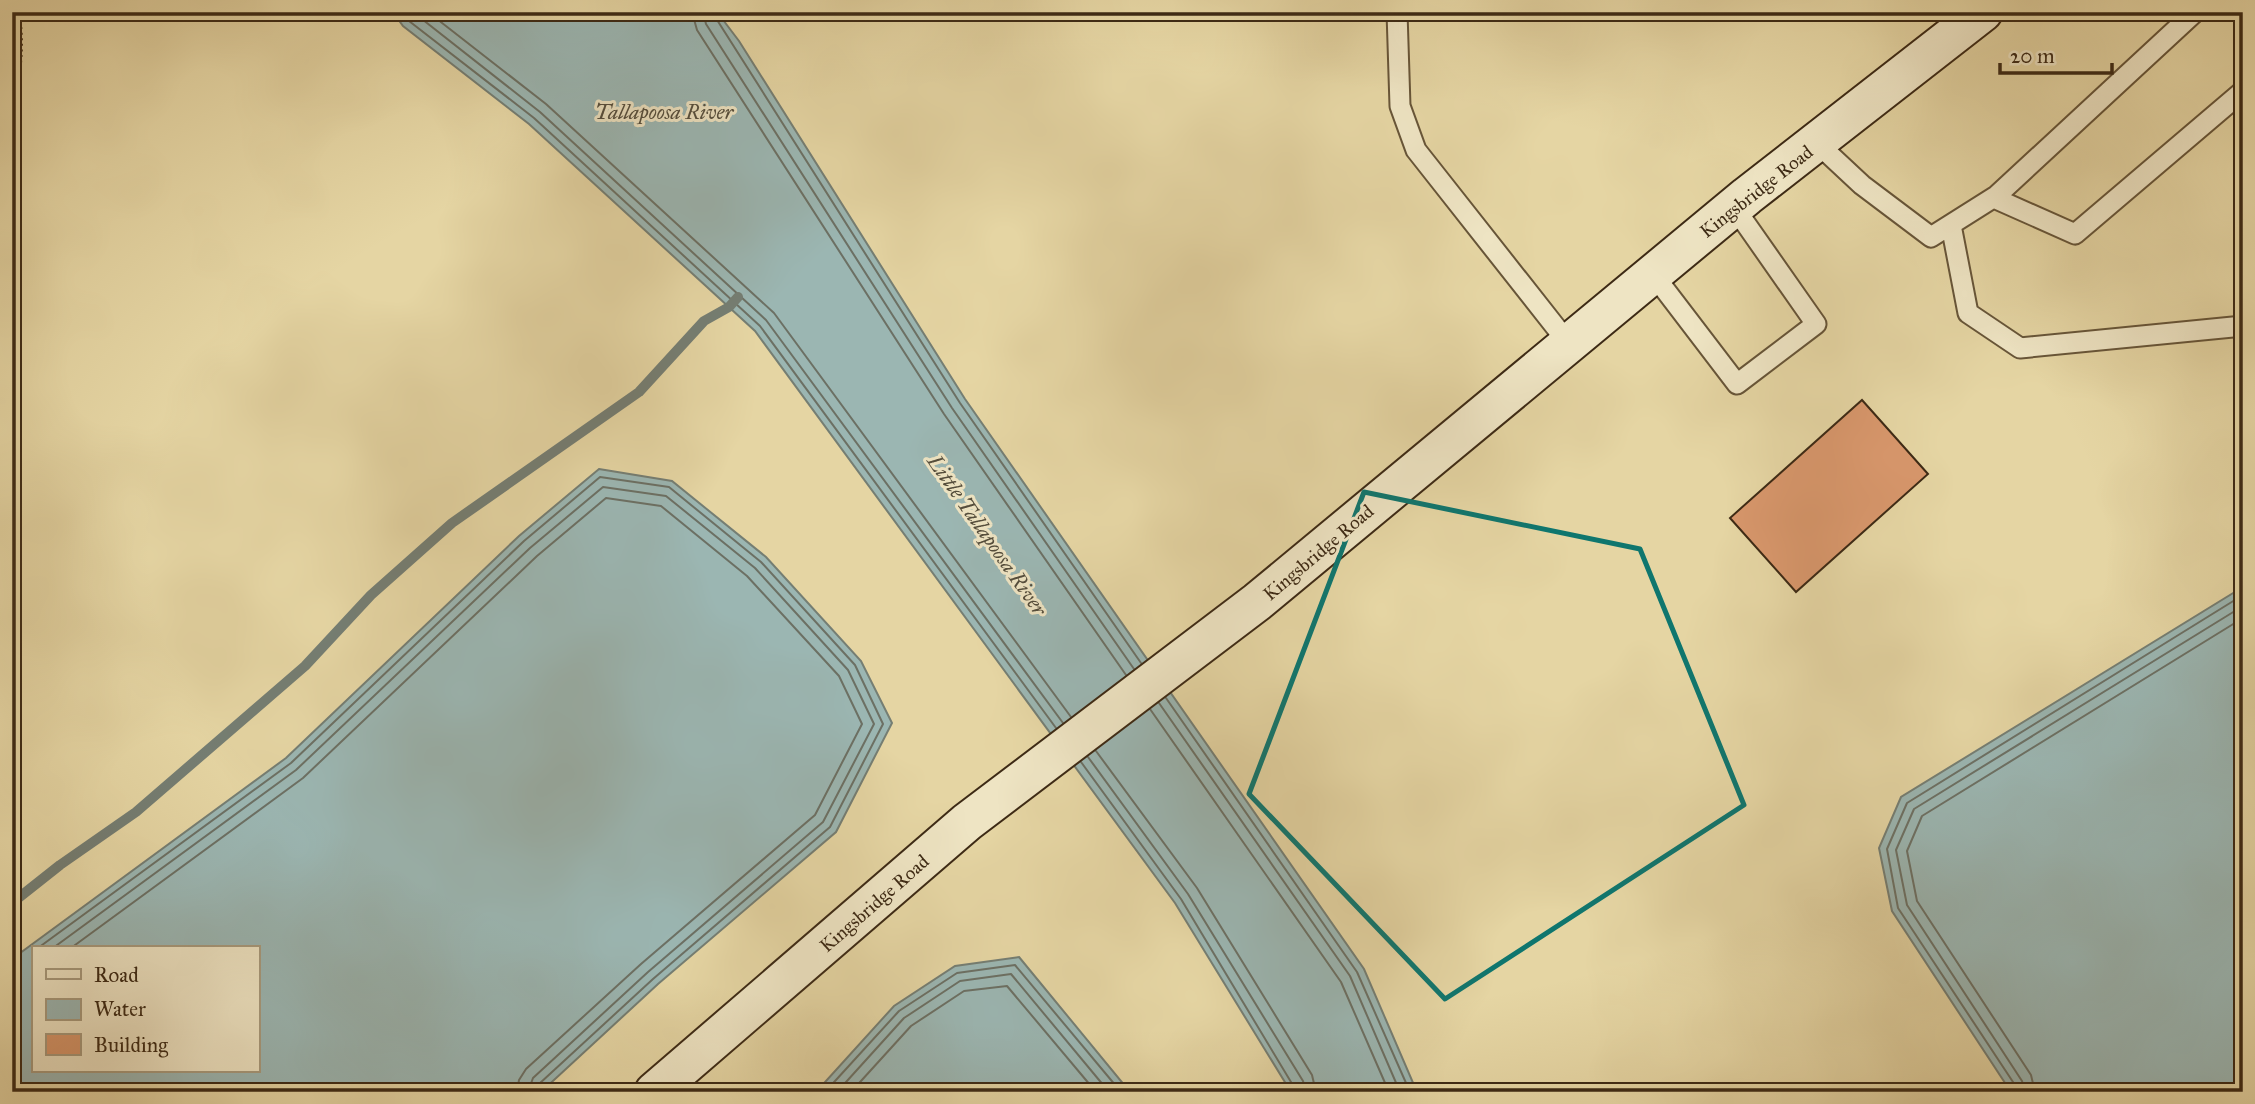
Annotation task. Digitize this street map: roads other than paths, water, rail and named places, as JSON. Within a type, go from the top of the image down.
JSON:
[{"type":"street","name":"Kingsbridge Road","points":[[654,1092],[967,822],[1257,602],[1734,207],[1983,12]]},
{"type":"lane","points":[[1397,12],[1400,106],[1416,150],[1569,344]]},
{"type":"lane","points":[[1817,143],[1862,185],[1931,237],[1996,196],[2195,12]]},
{"type":"lane","points":[[1996,196],[1994,198],[2075,234],[2243,91]]},
{"type":"lane","points":[[1653,274],[1737,384],[1816,324],[1734,207]]},
{"type":"lane","points":[[1951,225],[1968,313],[2020,348],[2243,326]]},
{"type":"water","name":"Tallapoosa River","points":[[393,12],[717,12],[739,41],[965,399],[1364,969],[1417,1092],[1291,1092],[1175,903],[755,331],[529,124],[403,26]]},
{"type":"water","points":[[599,469],[672,481],[766,557],[861,661],[892,723],[836,832],[658,984],[541,1092],[12,1092],[12,959],[286,758],[519,536]]},
{"type":"water","points":[[2243,587],[2243,1092],[2011,1092],[1892,911],[1879,848],[1901,797]]},
{"type":"water","points":[[1019,957],[1130,1092],[816,1092],[894,1006],[955,966]]},
{"type":"waterway","points":[[12,903],[60,865],[136,812],[305,666],[371,595],[452,523],[639,392],[704,321],[729,307],[738,297]]},
{"type":"water label","name":"Little Tallapoosa River","points":[[987,535]]}]
